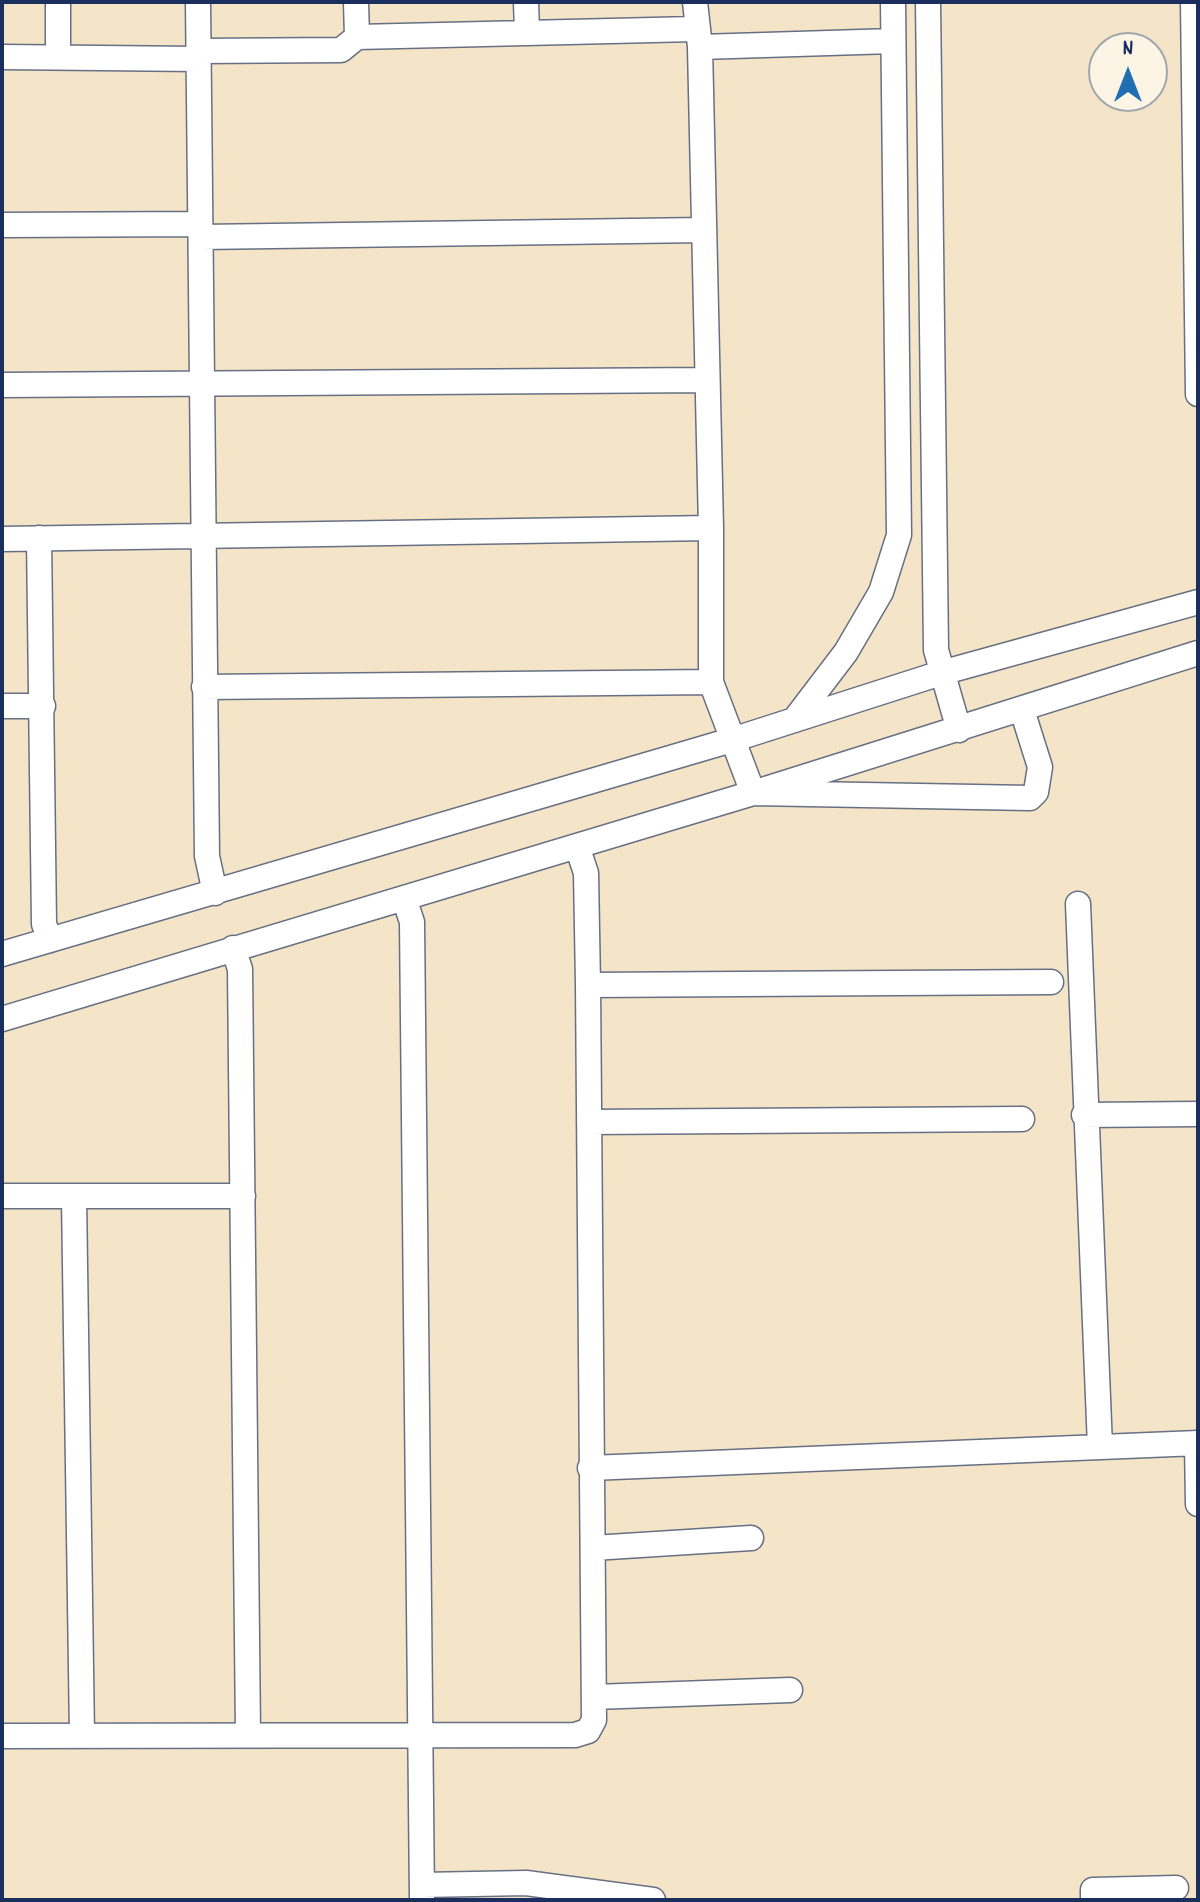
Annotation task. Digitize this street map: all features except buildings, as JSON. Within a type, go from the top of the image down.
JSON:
[{"type":"street","points":[[58,2],[58,57]]},
{"type":"street","points":[[198,2],[207,856],[215,893]]},
{"type":"street","points":[[356,2],[357,37]]},
{"type":"street","points":[[526,2],[527,32]]},
{"type":"street","points":[[695,2],[711,528],[711,682],[753,793]]},
{"type":"street","points":[[795,719],[846,652],[881,592],[894,556],[901,514],[893,2]]},
{"type":"street","points":[[928,2],[936,650],[959,730]]},
{"type":"street","points":[[1193,2],[1198,394]]},
{"type":"street","points":[[2,57],[341,50],[357,37],[527,32],[893,41]]},
{"type":"street","points":[[2,225],[201,230],[703,230]]},
{"type":"street","points":[[898,374],[933,374]]},
{"type":"street","points":[[2,385],[706,380]]},
{"type":"street","points":[[2,539],[711,528]]},
{"type":"street","points":[[39,538],[44,924],[50,940]]},
{"type":"street","points":[[894,556],[934,556]]},
{"type":"street","points":[[2,954],[735,739],[941,673],[1198,602]]},
{"type":"street","points":[[2,1019],[959,730],[1198,653]]},
{"type":"street","points":[[204,687],[711,682]]},
{"type":"street","points":[[2,706],[43,706]]},
{"type":"street","points":[[753,793],[1030,798],[1036,792],[1040,767],[1022,710]]},
{"type":"street","points":[[2,1736],[575,1735],[588,1731],[594,1720],[594,1697],[588,985],[586,873],[577,846]]},
{"type":"street","points":[[404,898],[412,922],[422,1893],[526,1883],[653,1900]]},
{"type":"street","points":[[1078,904],[1084,1115],[1100,1447]]},
{"type":"street","points":[[233,948],[240,969],[248,1734]]},
{"type":"street","points":[[588,985],[1051,982]]},
{"type":"street","points":[[1084,1115],[1198,1114]]},
{"type":"street","points":[[589,1122],[1022,1119]]},
{"type":"street","points":[[2,1196],[243,1196]]},
{"type":"street","points":[[74,1197],[82,1736]]},
{"type":"street","points":[[590,1468],[1197,1443],[1198,1504]]},
{"type":"street","points":[[593,1548],[751,1538]]},
{"type":"street","points":[[594,1697],[790,1690]]},
{"type":"street","points":[[1093,1900],[1093,1890],[1176,1888]]}]
